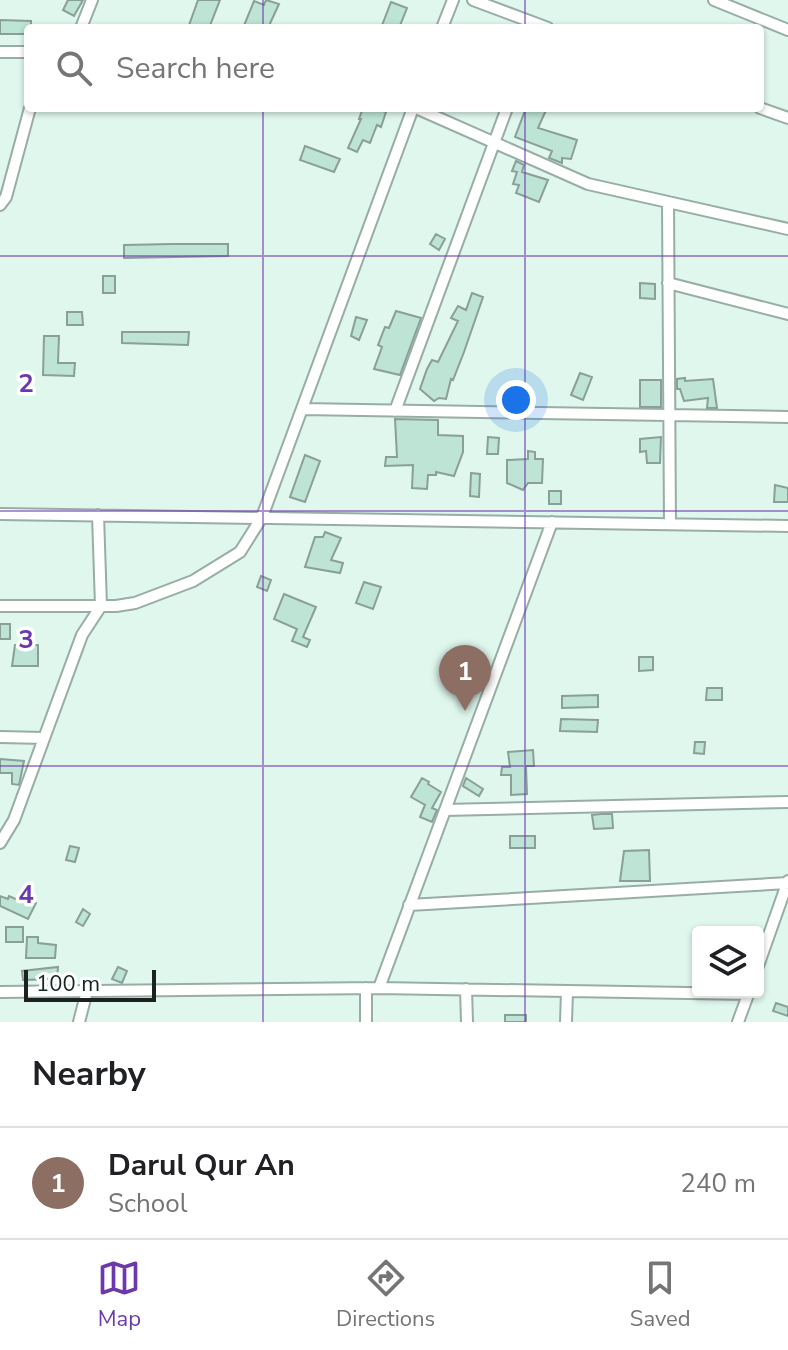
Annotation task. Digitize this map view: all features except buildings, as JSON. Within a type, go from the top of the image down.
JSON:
[{"type":"street","points":[[83,24],[92,0]]},
{"type":"street","points":[[444,24],[453,0]]},
{"type":"street","points":[[473,0],[533,24]]},
{"type":"street","points":[[714,0],[788,30]]},
{"type":"street","points":[[0,52],[24,52]]},
{"type":"street","points":[[764,109],[788,118]]},
{"type":"street","points":[[0,205],[6,197],[29,112]]},
{"type":"street","points":[[0,606],[135,603],[193,581],[240,552],[262,517],[413,112]]},
{"type":"street","points":[[423,112],[588,184],[788,229]]},
{"type":"street","points":[[395,411],[506,112]]},
{"type":"street","points":[[668,202],[670,524]]},
{"type":"street","points":[[668,283],[788,314]]},
{"type":"street","points":[[302,409],[788,417]]},
{"type":"street","points":[[0,514],[788,526]]},
{"type":"street","points":[[0,843],[14,820],[82,635],[101,606],[98,515]]},
{"type":"street","points":[[379,988],[552,522]]},
{"type":"street","points":[[0,737],[44,738]]},
{"type":"street","points":[[445,810],[788,802]]},
{"type":"street","points":[[0,820],[14,820]]},
{"type":"street","points":[[409,905],[788,882],[764,949]]},
{"type":"street","points":[[366,988],[366,1022]]},
{"type":"street","points":[[0,992],[379,988],[692,992]]},
{"type":"street","points":[[466,989],[467,1022]]},
{"type":"street","points":[[79,1022],[87,991]]},
{"type":"street","points":[[566,1022],[567,991]]},
{"type":"street","points":[[738,1022],[746,998]]},
{"type":"place","name":"Darul Qur An","points":[[465,711]]}]
